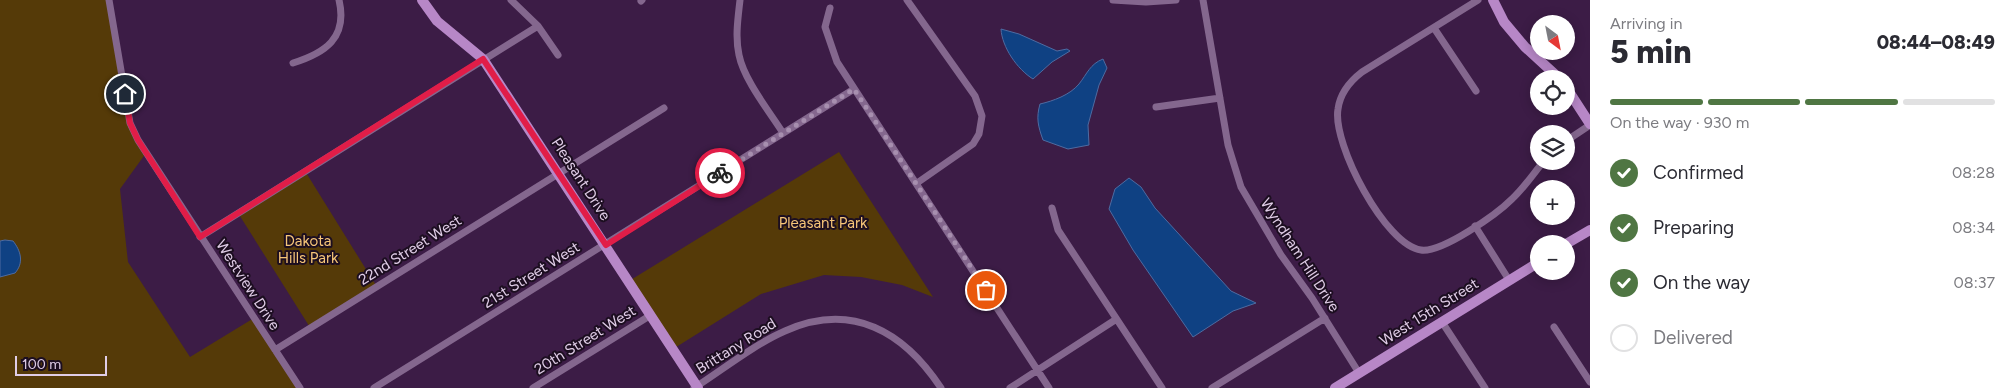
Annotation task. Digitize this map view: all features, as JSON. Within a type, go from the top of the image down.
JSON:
[{"type":"street","name":"Westview Drive","points":[[109,0],[130,123],[149,158],[300,388]]},
{"type":"street","points":[[293,63],[317,54],[331,44],[340,24],[339,0]]},
{"type":"street","name":"Pleasant Drive","points":[[422,0],[437,21],[483,59],[560,174],[696,387]]},
{"type":"street","points":[[740,0],[737,38],[739,56],[747,74],[783,133]]},
{"type":"street","points":[[907,0],[980,107],[982,122],[977,140],[969,149],[917,183]]},
{"type":"street","points":[[1113,0],[1176,0]]},
{"type":"street","name":"Wyndham Hill Drive","points":[[1203,0],[1230,156],[1246,197],[1281,255],[1325,318],[1359,373]]},
{"type":"street","points":[[1478,0],[1362,72],[1348,85],[1338,109],[1339,133],[1351,167],[1373,206],[1409,247],[1421,251],[1438,248],[1475,226],[1513,198],[1536,170]]},
{"type":"street","points":[[1493,0],[1504,22],[1525,47],[1550,70]]},
{"type":"street","points":[[515,1],[538,26],[558,54]]},
{"type":"street","points":[[830,8],[825,27],[827,38],[837,62],[1049,388]]},
{"type":"street","points":[[200,237],[538,26]]},
{"type":"street","points":[[1434,28],[1476,91]]},
{"type":"street","name":"21st Street West","points":[[374,388],[854,89]]},
{"type":"street","points":[[1156,106],[1220,98]]},
{"type":"street","points":[[1575,101],[1590,125],[1575,135]]},
{"type":"street","name":"22nd Street West","points":[[275,350],[664,108]]},
{"type":"street","points":[[1052,208],[1058,230],[1115,320],[1162,388]]},
{"type":"street","points":[[1475,226],[1509,280]]},
{"type":"street","points":[[1575,239],[1590,230]]},
{"type":"street","name":"West 15th Street","points":[[1335,388],[1530,267]]},
{"type":"street","name":"20th Street West","points":[[533,388],[651,315]]},
{"type":"street","points":[[1212,388],[1325,318]]},
{"type":"street","name":"Brittany Road","points":[[696,387],[782,332],[806,323],[830,320],[865,324],[895,338],[918,356],[941,388]]},
{"type":"street","points":[[1010,388],[1115,320]]},
{"type":"street","points":[[1442,322],[1485,388]]},
{"type":"street","points":[[1554,327],[1590,382]]},
{"type":"green space","points":[[0,0],[109,0],[130,123],[146,153],[120,189],[128,262],[190,357],[254,318],[300,388],[0,388]]},
{"type":"green space","name":"Pleasant Park","points":[[839,152],[933,297],[902,285],[861,277],[824,275],[761,294],[673,349],[629,281]]},
{"type":"green space","name":"Dakota Hills Park","points":[[305,171],[377,287],[311,329],[238,213]]},
{"type":"water","points":[[1001,29],[1019,34],[1057,51],[1067,49],[1070,51],[1052,62],[1033,79],[1021,70],[1011,57],[1004,43]]},
{"type":"water","points":[[1103,59],[1107,68],[1099,85],[1088,125],[1089,145],[1068,149],[1043,140],[1038,122],[1040,104],[1056,99],[1071,91],[1079,84],[1092,66]]},
{"type":"water","points":[[1129,178],[1141,187],[1155,208],[1231,291],[1256,303],[1233,311],[1193,337],[1133,250],[1109,209],[1115,189]]},
{"type":"water","points":[[0,241],[13,241],[18,249],[20,265],[15,273],[0,277]]},
{"type":"way so far","points":[[720,173],[854,89],[986,290]]},
{"type":"route","points":[[125,94],[130,123],[138,140],[200,237],[483,59],[606,245],[720,173]]}]
